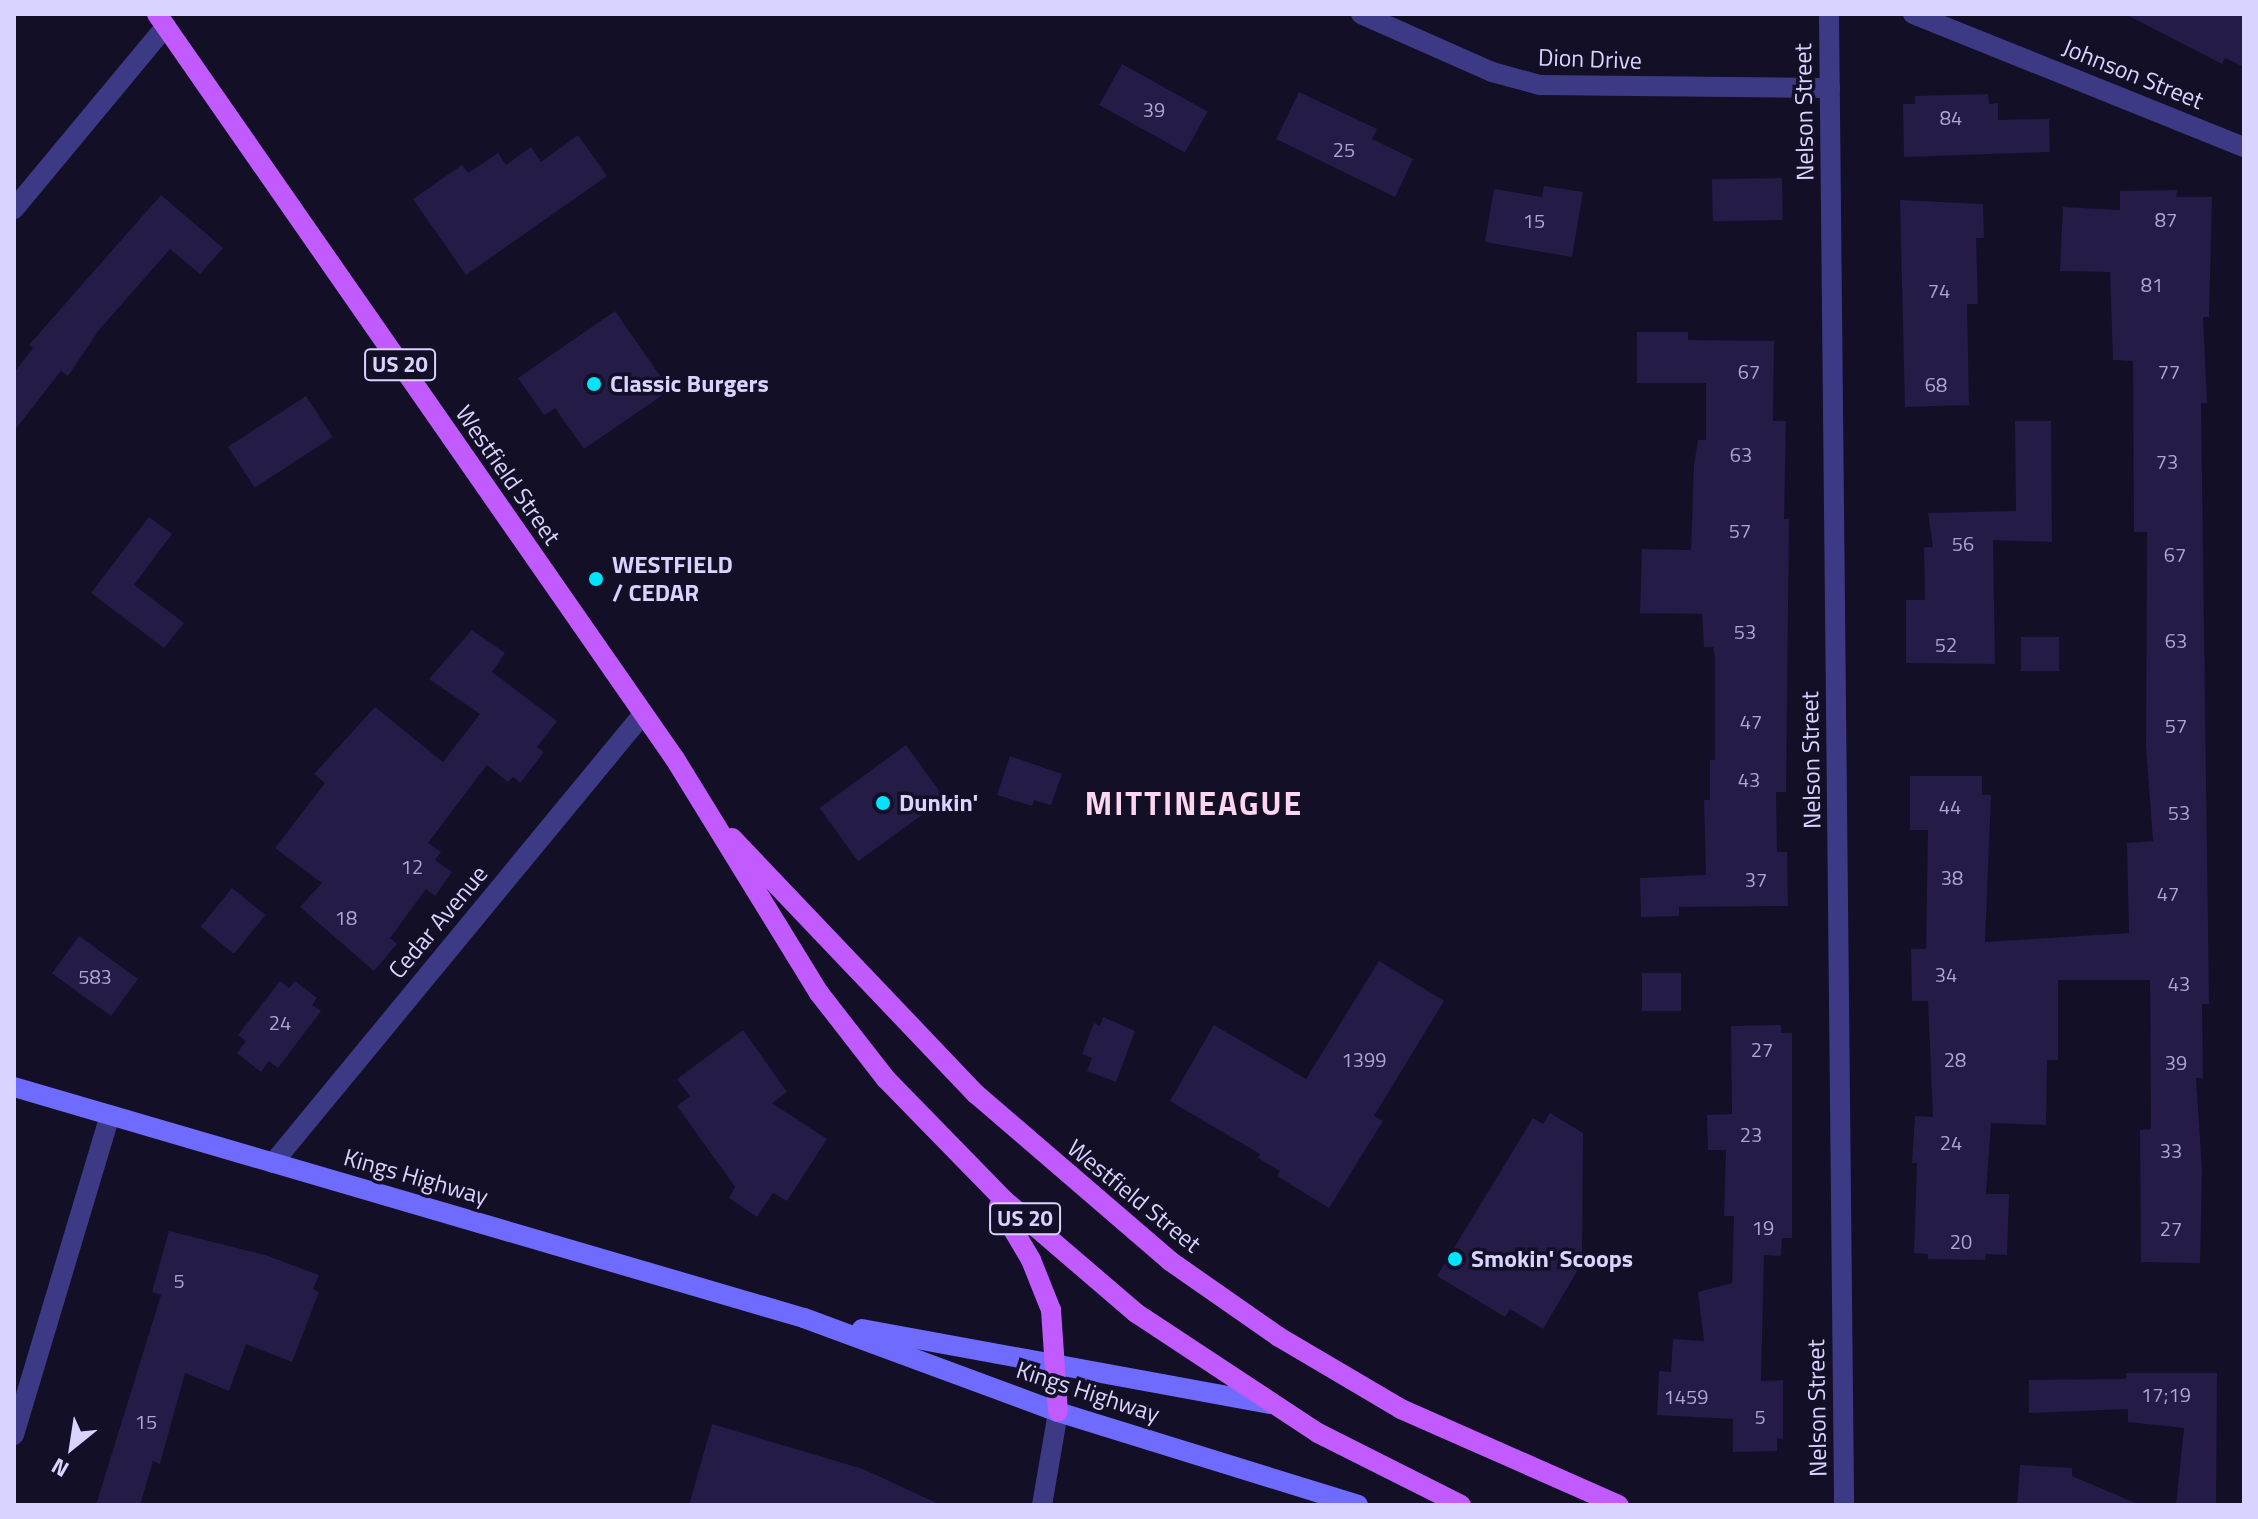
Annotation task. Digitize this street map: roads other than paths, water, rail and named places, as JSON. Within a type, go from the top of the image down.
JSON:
[{"type":"main road","name":"Westfield Street","points":[[162,20],[643,714],[705,808],[768,917],[841,1022],[923,1121],[982,1179],[1136,1313],[1271,1404],[1461,1505]]},
{"type":"main road","name":"Westfield Street","points":[[705,808],[976,1094],[1170,1261],[1279,1337],[1401,1409],[1619,1505]]},
{"type":"main road","name":"Kings Highway","points":[[14,1087],[804,1318],[1058,1412],[1358,1505]]},
{"type":"main road","points":[[982,1179],[1039,1277],[1051,1310],[1058,1366],[1058,1412]]},
{"type":"main road","name":"Kings Highway","points":[[804,1318],[1271,1404]]},
{"type":"street","name":"Dion Drive","points":[[1361,14],[1524,82],[1830,88]]},
{"type":"street","name":"Nelson Street","points":[[1829,14],[1844,1505]]},
{"type":"street","name":"Johnson Street","points":[[1913,14],[2244,147]]},
{"type":"street","points":[[14,209],[162,20]]},
{"type":"street","name":"Cedar Avenue","points":[[273,1163],[643,714]]},
{"type":"street","points":[[14,1435],[110,1115]]},
{"type":"street","points":[[1042,1505],[1058,1412]]},
{"type":"place","name":"Classic Burgers","points":[[594,384]]},
{"type":"place","name":"WESTFIELD / CEDAR","points":[[596,579]]},
{"type":"place","name":"Dunkin'","points":[[883,803]]},
{"type":"place","name":"Smokin' Scoops","points":[[1455,1259]]},
{"type":"district","name":"MITTINEAGUE","points":[[1194,803]]}]
